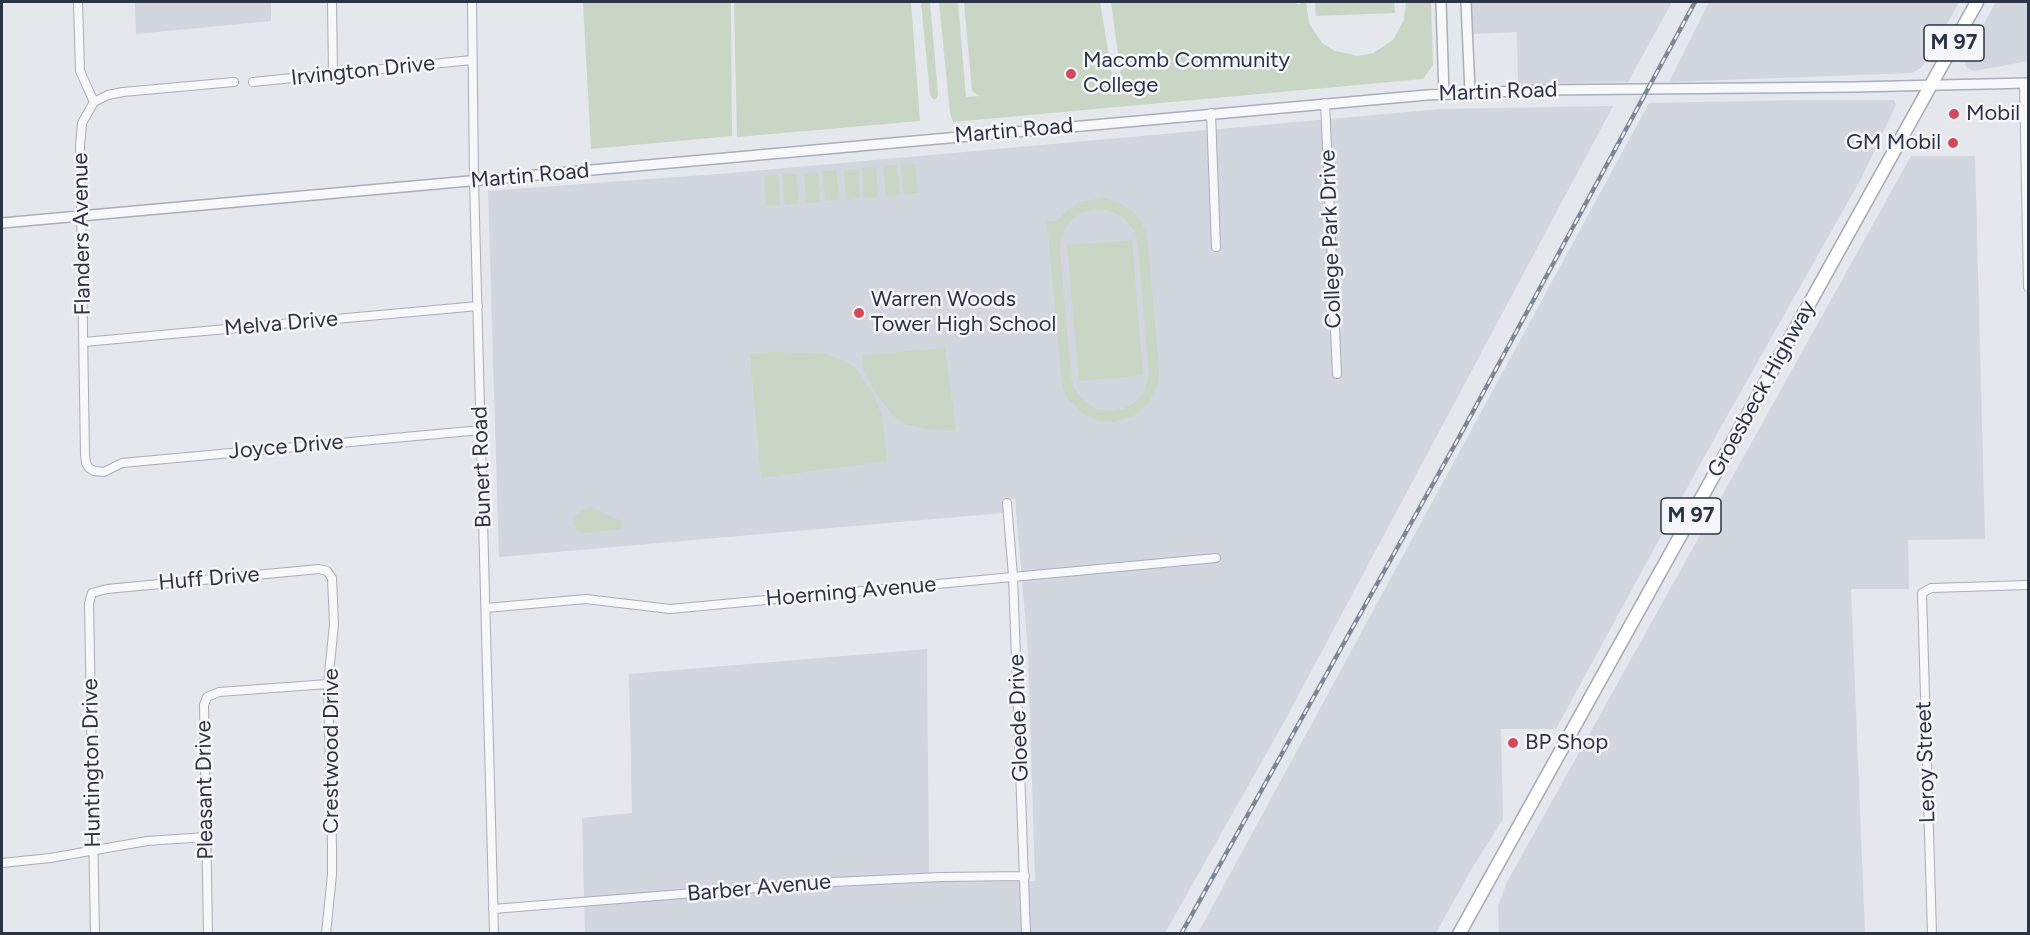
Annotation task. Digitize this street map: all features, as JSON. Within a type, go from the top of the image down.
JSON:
[{"type":"main road","name":"Groesbeck Highway","points":[[1459,933],[1977,2]]},
{"type":"street","points":[[78,2],[80,71],[94,102],[108,95],[123,92],[234,82]]},
{"type":"street","points":[[332,2],[333,73]]},
{"type":"street","name":"Bunert Road","points":[[472,2],[474,180],[494,933]]},
{"type":"street","points":[[1441,2],[1443,94]]},
{"type":"street","points":[[1466,2],[1470,93]]},
{"type":"street","name":"Irvington Drive","points":[[253,82],[472,60]]},
{"type":"street","points":[[2026,83],[2028,286]]},
{"type":"street","name":"Martin Road","points":[[2,223],[1210,113],[1443,94],[2026,83]]},
{"type":"street","name":"Flanders Avenue","points":[[94,102],[84,117],[80,130],[85,454],[86,463],[94,471]]},
{"type":"street","name":"College Park Drive","points":[[1325,103],[1337,374]]},
{"type":"street","points":[[1210,113],[1216,247]]},
{"type":"street","name":"Melva Drive","points":[[84,342],[478,306]]},
{"type":"street","name":"Joyce Drive","points":[[94,471],[104,472],[122,462],[481,430]]},
{"type":"street","name":"Gloede Drive","points":[[1007,502],[1013,576],[1026,933]]},
{"type":"street","name":"Hoerning Avenue","points":[[486,608],[586,599],[670,609],[1215,558]]},
{"type":"street","name":"Huff Drive","points":[[92,593],[107,589],[312,569],[327,571]]},
{"type":"street","name":"Crestwood Drive","points":[[326,933],[332,856],[328,684],[334,635],[333,585],[332,578],[327,571]]},
{"type":"street","name":"Leroy Street","points":[[1932,933],[1921,599],[1924,591],[1931,588],[2028,585]]},
{"type":"street","name":"Huntington Drive","points":[[92,593],[89,603],[95,933]]},
{"type":"street","name":"Pleasant Drive","points":[[208,933],[204,705],[207,697],[219,692],[328,684]]},
{"type":"street","points":[[2,863],[50,858],[147,841],[206,837]]},
{"type":"street","name":"Barber Avenue","points":[[493,909],[833,882],[1025,876]]},
{"type":"shaded area","points":[[135,2],[271,2],[271,21],[136,34]]},
{"type":"shaded area","points":[[1471,2],[1672,2],[1628,82],[1518,84],[1517,32],[1472,34]]},
{"type":"shaded area","points":[[1709,2],[1959,2],[1927,60],[1921,68],[1912,73],[1669,82]]},
{"type":"shaded area","points":[[1996,2],[2028,2],[2028,61],[1974,71],[1967,68],[1965,64],[1966,55]]},
{"type":"shaded area","points":[[1894,100],[1896,105],[1862,177],[1704,457],[1556,729],[1501,729],[1503,819],[1436,933],[1198,933],[1649,103]]},
{"type":"shaded area","points":[[1613,106],[1283,724],[1165,933],[585,933],[582,818],[632,813],[629,674],[927,649],[929,882],[1035,881],[1028,650],[1015,499],[1002,500],[1003,513],[499,557],[488,191],[731,173],[1441,109]]},
{"type":"shaded area","points":[[1911,156],[1975,156],[1985,539],[1908,540],[1909,589],[1851,589],[1865,933],[1499,933],[1498,906],[1507,882]]},
{"type":"green space","points":[[583,2],[731,2],[732,136],[591,149]]},
{"type":"green space","points":[[734,2],[911,2],[920,121],[737,137]]},
{"type":"green space","points":[[921,2],[930,2],[938,94],[934,100],[930,95]]},
{"type":"green space","points":[[939,2],[958,2],[966,97],[980,96],[972,91],[964,2],[1100,2],[1112,85],[1122,83],[1111,2],[1287,2],[1300,4],[1306,2],[1309,23],[1322,43],[1335,51],[1358,56],[1373,53],[1393,40],[1404,20],[1406,2],[1431,2],[1433,65],[1423,79],[953,122],[950,113]]},
{"type":"green space","points":[[1315,2],[1394,2],[1395,13],[1316,16]]},
{"type":"green space","points":[[915,164],[918,193],[904,194],[901,165]]},
{"type":"green space","points":[[897,165],[900,195],[886,196],[883,166]]},
{"type":"green space","points":[[876,167],[878,197],[864,198],[862,168]]},
{"type":"green space","points":[[858,169],[860,198],[846,200],[844,170]]},
{"type":"green space","points":[[836,170],[839,200],[825,201],[822,171]]},
{"type":"green space","points":[[818,172],[820,202],[806,203],[804,173]]},
{"type":"green space","points":[[796,174],[799,203],[785,205],[782,175]]},
{"type":"green space","points":[[778,175],[780,205],[766,206],[764,176]]},
{"type":"green space","points":[[1103,198],[1118,202],[1131,210],[1141,221],[1147,235],[1159,368],[1158,384],[1148,404],[1136,415],[1114,422],[1099,421],[1085,415],[1068,399],[1062,385],[1047,221],[1058,220],[1067,210],[1080,202]],"holes":[[[1096,209],[1108,210],[1124,218],[1135,232],[1138,244],[1149,375],[1143,393],[1136,402],[1114,411],[1096,409],[1085,402],[1074,388],[1060,251],[1061,239],[1066,227],[1074,218]]]},
{"type":"green space","points":[[1132,240],[1143,375],[1079,381],[1067,245]]},
{"type":"green space","points":[[945,348],[956,431],[930,430],[905,424],[894,416],[876,394],[863,368],[862,355]]},
{"type":"green space","points":[[822,353],[855,367],[875,398],[882,416],[887,461],[761,478],[750,354]]},
{"type":"green space","points":[[591,507],[621,521],[622,529],[583,533],[577,531],[573,523],[575,517],[583,509]]},
{"type":"railway","points":[[1181,934],[1457,441],[1695,2]]},
{"type":"place","name":"Macomb Community College","points":[[1071,74]]},
{"type":"place","name":"Mobil","points":[[1954,114]]},
{"type":"place","name":"GM Mobil","points":[[1953,143]]},
{"type":"place","name":"Warren Woods Tower High School","points":[[859,313]]},
{"type":"place","name":"BP Shop","points":[[1513,743]]}]
